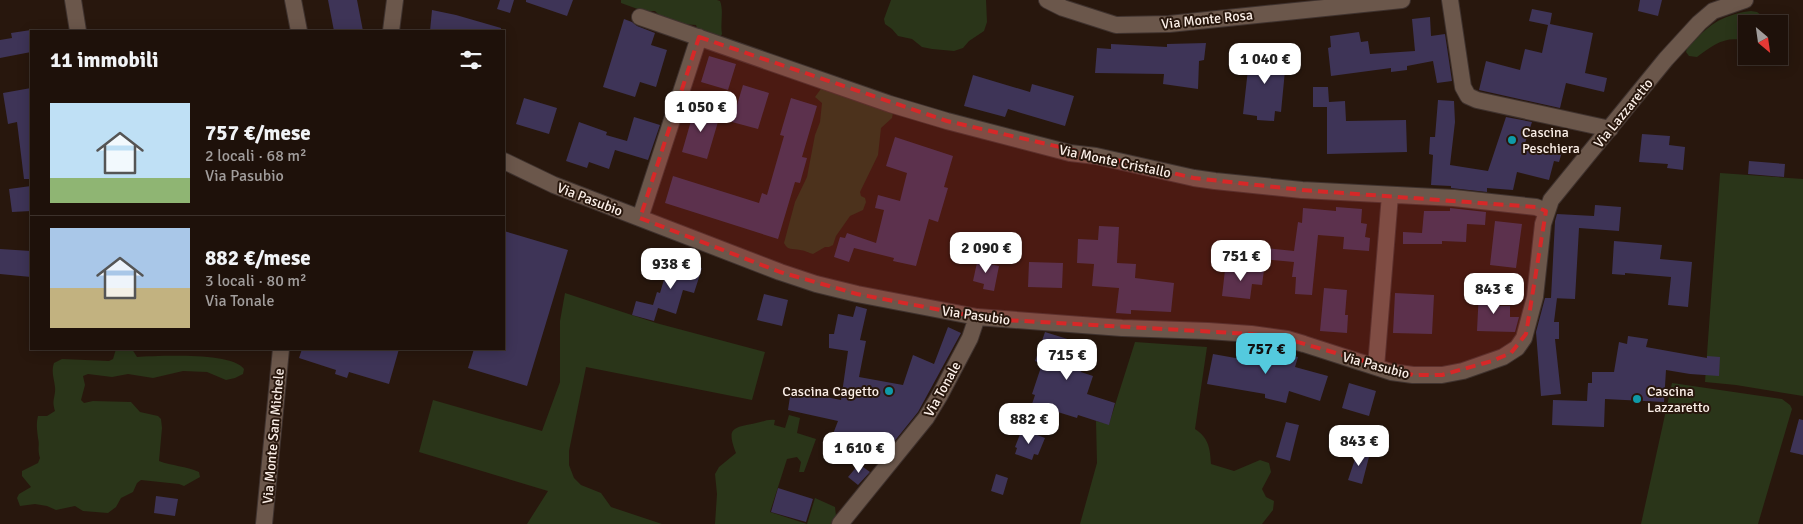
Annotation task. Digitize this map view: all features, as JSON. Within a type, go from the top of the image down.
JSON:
[{"type":"street","points":[[73,0],[78,30]]},
{"type":"street","points":[[293,0],[299,30]]},
{"type":"street","points":[[391,30],[395,0]]},
{"type":"street","name":"Via Monte Rosa","points":[[1047,0],[1063,8],[1116,25],[1170,24],[1402,0]]},
{"type":"street","points":[[1450,0],[1463,87],[1468,96],[1477,100],[1610,129]]},
{"type":"street","name":"Via Lazzaretto","points":[[1521,342],[1528,330],[1535,297],[1543,224],[1551,200],[1666,59],[1699,23],[1713,12],[1745,0]]},
{"type":"street","name":"Via Monte Cristallo","points":[[640,17],[890,104],[947,121],[1070,152],[1215,181],[1302,190],[1454,198],[1536,207],[1546,211]]},
{"type":"street","points":[[640,218],[699,37]]},
{"type":"street","name":"Via Pasubio","points":[[505,160],[554,185],[816,284],[857,294],[977,317],[1122,328],[1208,330],[1251,334],[1287,339],[1391,372],[1413,375],[1442,375],[1462,371],[1511,353],[1521,342]]},
{"type":"street","points":[[1376,367],[1390,195]]},
{"type":"street","name":"Via Tonale","points":[[840,524],[926,418],[970,338],[977,317]]},
{"type":"street","name":"Via Monte San Michele","points":[[264,524],[281,350]]},
{"type":"highlighted area","points":[[699,37],[947,121],[1194,178],[1302,190],[1536,207],[1546,211],[1526,334],[1511,353],[1492,361],[1442,375],[1413,375],[1287,339],[1251,334],[988,319],[857,294],[780,272],[640,218]]},
{"type":"green space","points":[[621,0],[720,1],[722,9],[722,34],[717,42],[699,37],[696,25],[682,24],[661,17],[655,11],[643,11],[621,3]]},
{"type":"green space","points":[[891,0],[986,0],[987,22],[984,31],[969,41],[963,48],[954,51],[922,47],[912,39],[898,36],[885,24],[884,19]]},
{"type":"green space","points":[[1751,11],[1761,15],[1738,15],[1738,39],[1720,42],[1697,57],[1689,56],[1686,52],[1687,48],[1708,28],[1731,15]]},
{"type":"green space","points":[[823,86],[893,113],[892,118],[881,128],[878,155],[860,192],[866,202],[863,210],[850,216],[836,236],[833,245],[813,254],[789,248],[784,243],[795,202],[807,177],[815,135],[820,122],[822,103],[815,97]]},
{"type":"green space","points":[[1720,173],[1803,179],[1803,396],[1705,382]]},
{"type":"green space","points":[[565,293],[656,323],[765,352],[752,400],[586,367],[569,451],[569,465],[574,478],[581,485],[601,493],[611,507],[662,524],[527,524],[548,491],[419,452],[433,400],[542,431],[560,382],[560,321]]},
{"type":"green space","points":[[1135,342],[1207,347],[1195,429],[1200,432],[1208,444],[1211,464],[1234,471],[1260,460],[1269,463],[1271,472],[1262,489],[1266,497],[1274,501],[1273,510],[1262,524],[1080,524],[1097,463],[1096,421],[1109,424]]},
{"type":"green space","points":[[116,350],[133,350],[137,357],[210,357],[237,364],[244,369],[243,374],[226,380],[207,372],[183,371],[153,378],[128,374],[112,377],[88,374],[83,376],[85,385],[81,400],[84,403],[93,401],[131,402],[140,412],[158,416],[161,419],[162,428],[159,461],[194,470],[199,472],[200,477],[184,486],[141,480],[137,483],[133,492],[121,498],[116,507],[108,513],[83,511],[75,506],[56,510],[35,504],[20,506],[17,498],[19,494],[31,487],[22,476],[22,471],[38,463],[40,458],[37,427],[38,416],[47,416],[55,411],[53,404],[55,393],[54,363],[62,359],[109,361],[113,359]]},
{"type":"green space","points":[[1672,383],[1782,399],[1790,405],[1792,409],[1758,524],[1641,524]]},
{"type":"green space","points":[[789,415],[800,418],[797,433],[816,439],[804,472],[799,472],[801,462],[797,457],[787,459],[770,512],[807,524],[715,524],[717,494],[715,474],[719,467],[736,453],[732,438],[734,430],[742,426],[767,420],[775,420],[774,425],[785,428]]},
{"type":"green space","points":[[815,498],[835,507],[836,516],[831,524],[807,524]]},
{"type":"building","points":[[328,0],[357,0],[363,30],[334,30]]},
{"type":"building","points":[[500,0],[514,0],[510,13],[497,9]]},
{"type":"building","points":[[526,0],[573,0],[567,16],[526,2]]},
{"type":"building","points":[[1640,0],[1662,0],[1658,16],[1638,11]]},
{"type":"building","points":[[1532,9],[1552,13],[1550,24],[1593,33],[1585,73],[1607,78],[1604,92],[1566,83],[1560,108],[1479,90],[1486,61],[1520,70],[1525,49],[1542,53],[1548,25],[1529,21]]},
{"type":"building","points":[[432,10],[501,28],[501,30],[430,30]]},
{"type":"building","points":[[1430,17],[1431,36],[1445,34],[1452,81],[1437,83],[1433,61],[1407,66],[1407,70],[1391,72],[1391,68],[1331,76],[1328,48],[1331,47],[1330,36],[1359,32],[1361,42],[1368,41],[1370,54],[1415,51],[1412,19]]},
{"type":"building","points":[[624,19],[655,33],[651,45],[667,50],[656,87],[640,82],[635,97],[603,87]]},
{"type":"building","points":[[30,30],[30,52],[0,58],[0,40],[12,38],[11,33]]},
{"type":"building","points":[[1206,43],[1204,60],[1199,61],[1198,89],[1163,84],[1164,74],[1095,73],[1097,48],[1111,49],[1111,44],[1167,47],[1167,44]]},
{"type":"building","points":[[1264,48],[1281,50],[1280,59],[1286,60],[1281,112],[1275,111],[1274,121],[1257,120],[1257,116],[1243,114],[1250,51],[1264,53]]},
{"type":"building","points":[[709,56],[736,64],[728,90],[701,82]]},
{"type":"building","points":[[973,75],[1030,92],[1032,84],[1074,96],[1065,126],[1008,109],[1005,117],[964,106]]},
{"type":"building","points":[[743,85],[769,93],[758,129],[732,122]]},
{"type":"building","points":[[1313,87],[1328,87],[1329,102],[1345,101],[1346,121],[1406,120],[1407,152],[1327,154],[1327,107],[1313,107]]},
{"type":"building","points":[[30,88],[30,179],[24,179],[17,122],[8,124],[3,93]]},
{"type":"building","points":[[524,98],[557,108],[549,134],[516,124]]},
{"type":"building","points":[[791,98],[817,106],[802,157],[807,158],[800,183],[795,182],[778,239],[665,203],[673,176],[759,203],[762,193],[767,195],[784,136],[780,135]]},
{"type":"building","points":[[1438,100],[1454,101],[1455,122],[1450,165],[1488,171],[1506,117],[1532,122],[1525,143],[1562,152],[1559,162],[1554,161],[1549,180],[1517,172],[1513,190],[1487,188],[1487,192],[1431,185],[1433,155],[1429,154],[1430,137],[1435,137]]},
{"type":"building","points":[[695,107],[720,115],[707,159],[682,152]]},
{"type":"building","points":[[634,117],[660,125],[648,160],[615,150],[609,169],[589,162],[587,168],[566,161],[579,122],[607,132],[606,135],[627,141]]},
{"type":"building","points":[[1642,134],[1670,136],[1669,145],[1685,147],[1683,170],[1667,168],[1668,164],[1639,162]]},
{"type":"building","points":[[895,137],[953,156],[944,187],[948,188],[938,222],[929,219],[916,266],[893,261],[894,258],[854,248],[849,262],[834,257],[840,237],[845,238],[847,233],[876,243],[884,210],[875,208],[878,195],[900,201],[907,173],[886,166]]},
{"type":"building","points":[[1749,161],[1785,164],[1784,177],[1748,174]]},
{"type":"building","points":[[30,186],[30,211],[12,212],[9,189]]},
{"type":"building","points":[[1595,205],[1621,207],[1619,231],[1579,228],[1575,299],[1551,298],[1557,214],[1594,216]]},
{"type":"building","points":[[1336,207],[1362,209],[1361,223],[1367,224],[1365,237],[1370,238],[1369,251],[1343,249],[1344,237],[1318,235],[1312,295],[1295,294],[1296,277],[1292,277],[1294,262],[1263,259],[1264,248],[1294,251],[1298,222],[1302,223],[1303,208],[1336,211]]},
{"type":"building","points":[[1450,208],[1486,212],[1485,225],[1467,224],[1466,242],[1442,241],[1442,244],[1403,244],[1403,232],[1422,233],[1424,211],[1450,211]]},
{"type":"building","points":[[1495,221],[1522,224],[1516,268],[1490,265]]},
{"type":"building","points":[[1099,226],[1119,227],[1117,263],[1136,264],[1135,278],[1174,283],[1171,312],[1131,310],[1131,314],[1116,313],[1119,288],[1092,286],[1094,264],[1077,263],[1078,239],[1098,240]]},
{"type":"building","points":[[505,231],[568,250],[527,386],[468,368],[474,350],[505,350]]},
{"type":"building","points":[[1614,241],[1662,245],[1660,259],[1692,262],[1688,307],[1668,305],[1671,277],[1625,273],[1625,275],[1612,274]]},
{"type":"building","points":[[0,249],[30,251],[30,277],[0,274]]},
{"type":"building","points":[[978,258],[991,261],[990,264],[999,266],[994,291],[983,289],[984,284],[973,281]]},
{"type":"building","points":[[670,259],[702,268],[694,293],[683,290],[676,314],[658,308],[654,321],[632,315],[636,301],[653,305],[657,292],[660,293]]},
{"type":"building","points":[[1029,262],[1063,263],[1062,288],[1028,287]]},
{"type":"building","points":[[1238,267],[1264,270],[1262,285],[1252,284],[1250,299],[1222,296],[1225,270],[1237,271]]},
{"type":"building","points":[[1324,288],[1347,290],[1345,315],[1348,315],[1347,333],[1320,331]]},
{"type":"building","points":[[1479,291],[1497,291],[1497,306],[1510,306],[1510,317],[1519,317],[1515,332],[1477,331]]},
{"type":"building","points":[[1395,293],[1434,295],[1432,334],[1393,333]]},
{"type":"building","points":[[764,294],[788,300],[782,326],[757,320]]},
{"type":"building","points":[[1545,298],[1557,298],[1554,322],[1559,322],[1559,339],[1555,339],[1561,394],[1541,396],[1536,332]]},
{"type":"building","points":[[856,306],[867,309],[860,340],[866,341],[859,377],[903,385],[913,355],[934,364],[948,327],[961,333],[918,412],[885,453],[860,432],[857,442],[833,434],[838,421],[788,410],[791,390],[841,400],[848,351],[829,348],[829,334],[834,334],[838,314],[853,317]]},
{"type":"building","points":[[1045,332],[1090,346],[1081,372],[1093,376],[1087,394],[1115,403],[1109,425],[1078,415],[1077,418],[1032,404],[1035,395],[1032,394],[1042,364],[1035,361]]},
{"type":"building","points":[[1628,336],[1648,339],[1646,347],[1707,358],[1707,356],[1720,357],[1719,376],[1666,370],[1664,402],[1605,399],[1604,427],[1552,425],[1553,400],[1587,401],[1588,383],[1592,383],[1592,372],[1614,372],[1619,342],[1627,344]]},
{"type":"building","points":[[1243,347],[1298,357],[1295,367],[1328,376],[1320,401],[1289,391],[1286,403],[1265,398],[1265,394],[1207,384],[1213,354],[1241,359]]},
{"type":"building","points":[[302,350],[399,350],[389,384],[349,372],[347,378],[335,374],[336,370],[299,358]]},
{"type":"building","points":[[1349,383],[1376,391],[1369,416],[1342,408]]},
{"type":"building","points":[[1799,419],[1803,420],[1803,455],[1790,452]]},
{"type":"building","points":[[1286,422],[1299,425],[1290,461],[1276,457]]},
{"type":"building","points":[[1022,429],[1045,438],[1038,455],[1034,454],[1032,460],[1015,454],[1017,448],[1015,447]]},
{"type":"building","points":[[1358,450],[1370,453],[1362,484],[1348,480]]},
{"type":"building","points":[[859,464],[870,472],[858,485],[848,477]]},
{"type":"building","points":[[996,474],[1008,478],[1003,495],[991,491]]},
{"type":"building","points":[[778,488],[813,499],[806,522],[771,512]]},
{"type":"building","points":[[156,496],[178,499],[175,516],[154,513]]},
{"type":"place","name":"Cascina Peschiera","points":[[1512,140]]},
{"type":"place","name":"Cascina Cagetto","points":[[889,391]]},
{"type":"place","name":"Cascina Lazzaretto","points":[[1637,399]]}]
